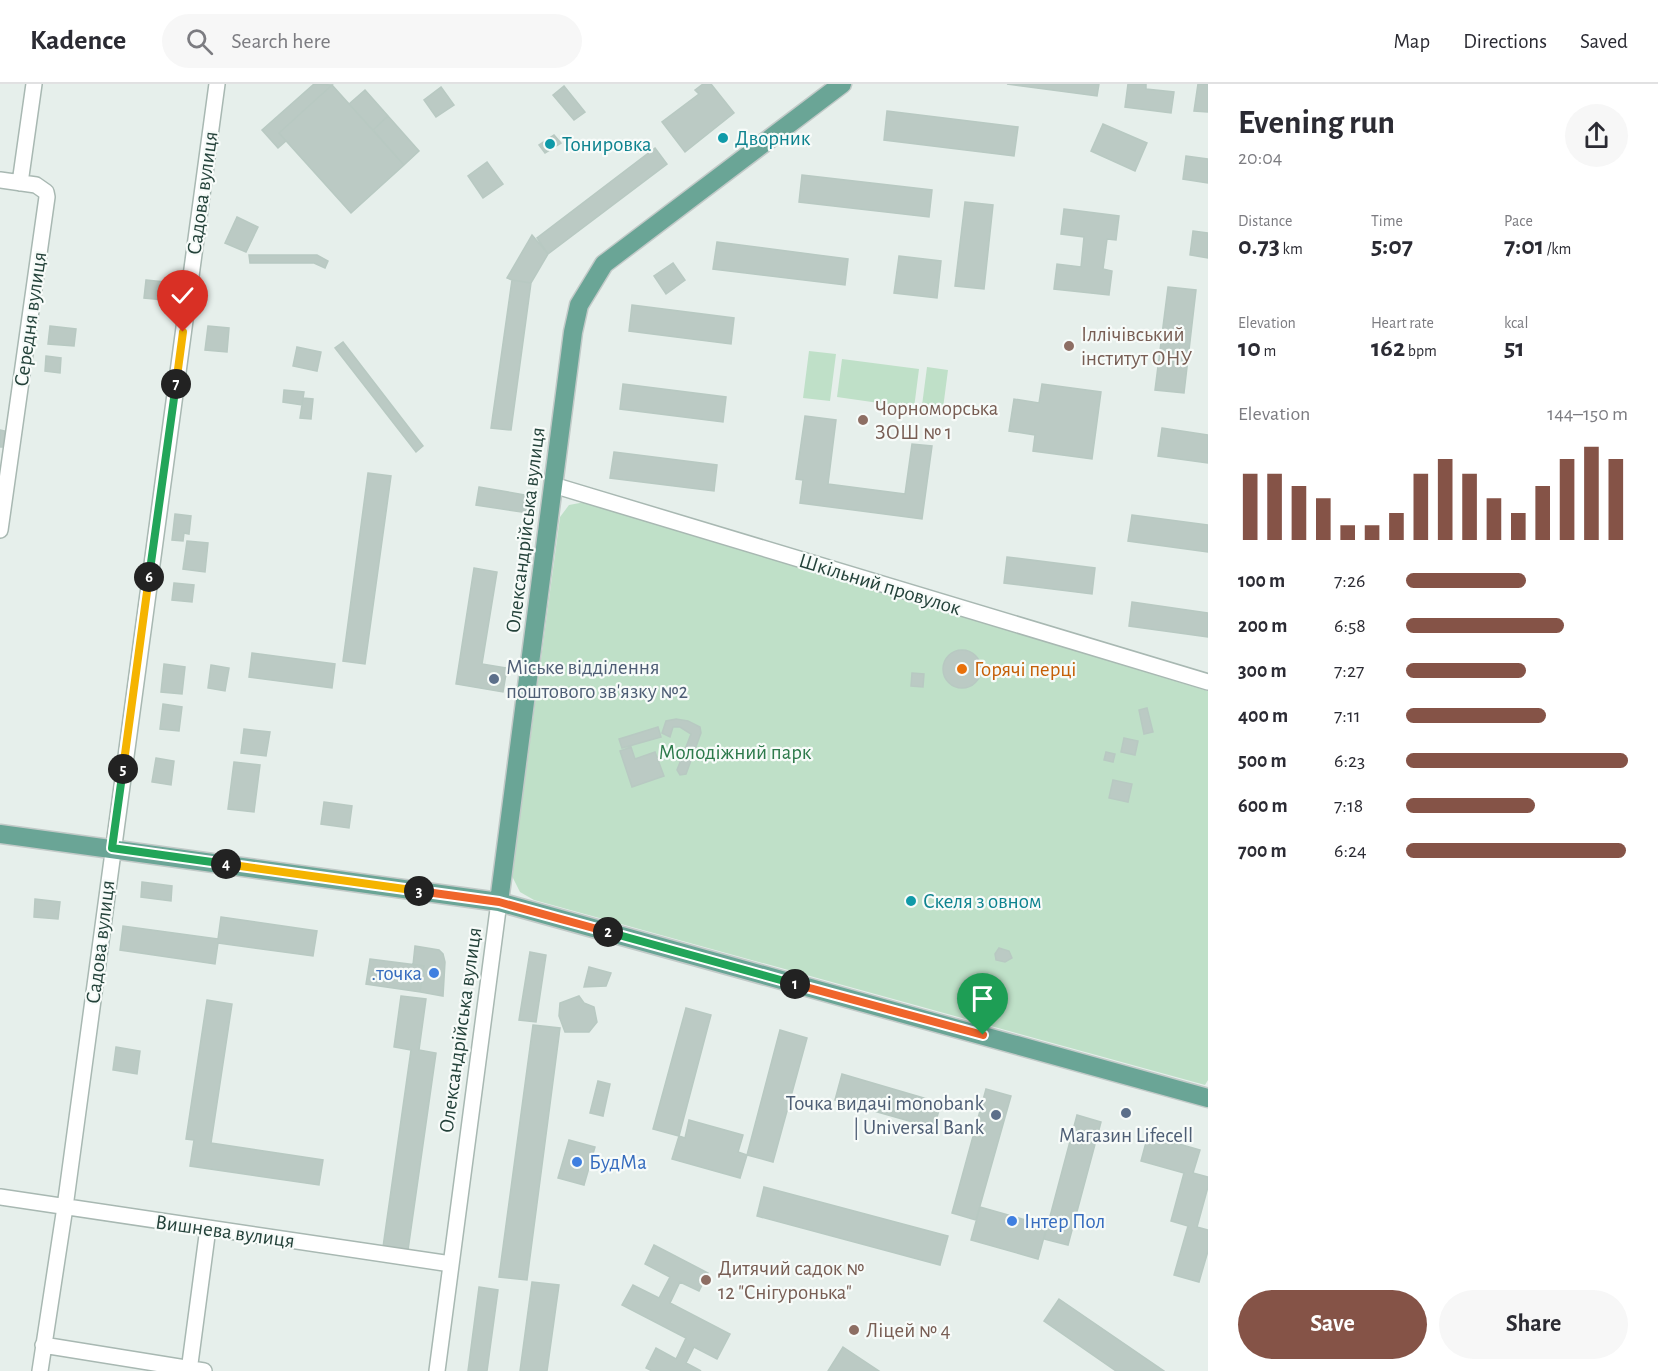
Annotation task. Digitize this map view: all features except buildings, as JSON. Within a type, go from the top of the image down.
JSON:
[{"type":"main road","name":"Олександрійська вулиця","points":[[499,902],[573,332],[579,305],[604,264],[822,90],[842,84]]},
{"type":"main road","points":[[0,834],[499,902],[1208,1098]]},
{"type":"street","points":[[20,183],[34,84]]},
{"type":"street","name":"Садова вулиця","points":[[40,1371],[65,1207],[217,84]]},
{"type":"street","name":"Середня вулиця","points":[[0,180],[42,188],[47,197],[0,530]]},
{"type":"street","name":"Шкільний провулок","points":[[553,485],[1208,682]]},
{"type":"street","name":"Олександрійська вулиця","points":[[437,1371],[499,902]]},
{"type":"street","name":"Вишнева вулиця","points":[[0,1197],[451,1264]]},
{"type":"street","points":[[43,1345],[194,1370],[208,1228]]},
{"type":"green space","points":[[809,351],[836,354],[830,401],[803,398]]},
{"type":"green space","points":[[842,359],[919,369],[914,408],[837,397]]},
{"type":"green space","points":[[927,367],[948,370],[942,416],[921,413]]},
{"type":"green space","name":"Молодіжний парк","points":[[585,502],[1208,691],[1208,1080],[1205,1085],[534,900],[520,892],[512,876],[560,517],[569,505]]},
{"type":"place","name":"Дворник","points":[[723,138]]},
{"type":"place","name":"Тонировка","points":[[550,144]]},
{"type":"place","name":"Іллічівський інститут ОНУ","points":[[1069,346]]},
{"type":"place","name":"Чорноморська ЗОШ № 1","points":[[863,420]]},
{"type":"place","name":"Горячі перці","points":[[962,669]]},
{"type":"place","name":"Міське відділення поштового зв'язку №2","points":[[494,679]]},
{"type":"place","name":"Скеля з овном","points":[[911,901]]},
{"type":"place","name":".точка","points":[[434,973]]},
{"type":"place","name":"Магазин Lifecell","points":[[1126,1113]]},
{"type":"place","name":"Точка видачі monobank | Universal Bank","points":[[996,1115]]},
{"type":"place","name":"БудМа","points":[[577,1162]]},
{"type":"place","name":"Інтер Пол","points":[[1012,1221]]},
{"type":"place","name":"Дитячий садок № 12 \"Снігуронька\"","points":[[706,1280]]},
{"type":"place","name":"Ліцей № 4","points":[[854,1330]]},
{"type":"route","points":[[183,332],[112,848],[499,902],[983,1035]]}]
